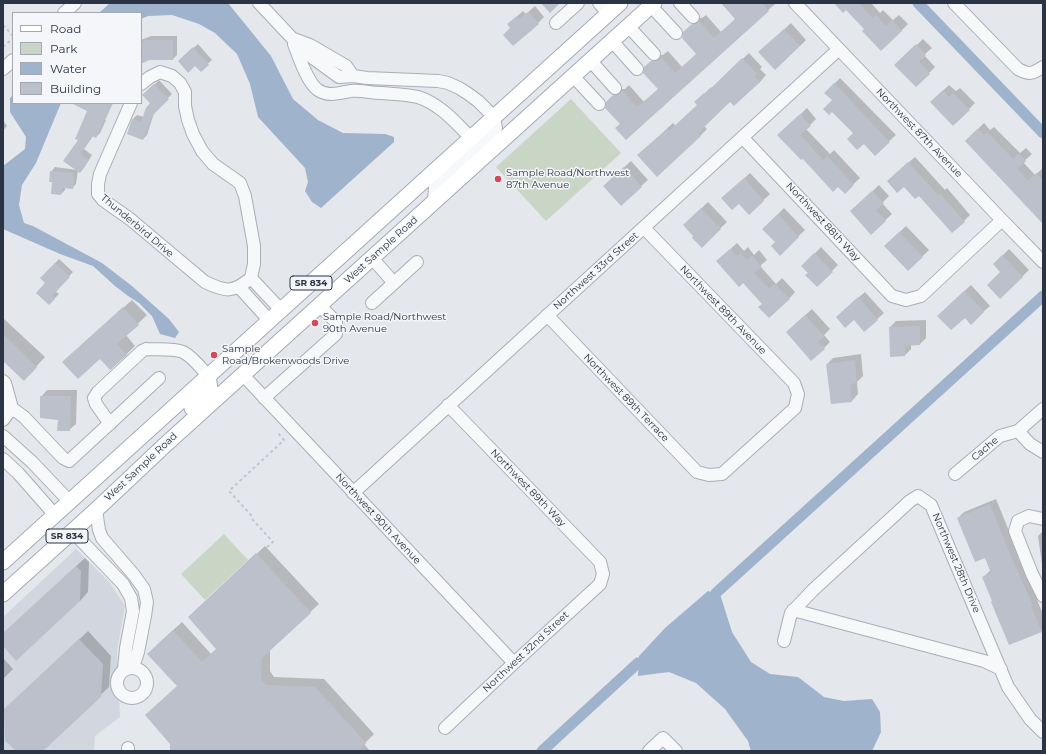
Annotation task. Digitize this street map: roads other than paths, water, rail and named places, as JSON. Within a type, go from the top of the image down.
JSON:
[{"type":"main road","name":"SR 834","points":[[3,562],[494,117],[604,8],[620,3]]},
{"type":"main road","name":"West Sample Road","points":[[3,594],[319,305],[652,4]]},
{"type":"main road","points":[[243,375],[241,365],[246,355],[316,291],[332,264]]},
{"type":"main road","points":[[131,477],[146,449],[201,400],[210,389],[208,376]]},
{"type":"street","points":[[65,12],[75,3]]},
{"type":"street","points":[[259,3],[291,37],[306,73],[318,90],[324,93],[333,94],[352,91],[417,97],[427,101],[444,112],[471,138]]},
{"type":"street","points":[[556,23],[578,3]]},
{"type":"street","points":[[680,3],[693,18]]},
{"type":"street","name":"Northwest 87th Avenue","points":[[795,3],[1043,262]]},
{"type":"street","points":[[954,3],[1018,68],[1025,73],[1033,73],[1043,67]]},
{"type":"street","points":[[652,4],[676,33]]},
{"type":"street","points":[[628,26],[654,54]]},
{"type":"street","points":[[291,37],[310,45],[346,66],[353,76],[352,91]]},
{"type":"street","points":[[612,41],[637,69]]},
{"type":"street","name":"Northwest 33rd Street","points":[[353,493],[448,404],[644,228],[839,49]]},
{"type":"street","points":[[590,60],[615,88]]},
{"type":"street","points":[[3,69],[12,61]]},
{"type":"street","points":[[142,83],[160,72],[172,76],[180,83],[185,92],[185,106],[188,120],[193,134],[202,151],[213,164],[240,183],[245,196],[254,246],[254,264],[251,278],[239,287],[269,320]]},
{"type":"street","points":[[353,76],[438,81],[448,83],[468,93],[494,117],[496,128],[488,140],[435,187],[434,201]]},
{"type":"street","points":[[573,76],[599,104]]},
{"type":"street","name":"Thunderbird Drive","points":[[131,104],[100,174],[98,194],[103,200],[130,219],[204,282],[218,288],[228,290],[239,287]]},
{"type":"street","name":"Northwest 88th Way","points":[[743,138],[892,296],[906,300],[920,296],[1002,220]]},
{"type":"street","name":"Northwest 89th Avenue","points":[[644,228],[794,383],[798,394],[795,408],[790,413],[722,474],[709,475]]},
{"type":"street","points":[[372,258],[394,283]]},
{"type":"street","points":[[372,303],[417,262]]},
{"type":"street","points":[[251,278],[281,310]]},
{"type":"street","points":[[264,398],[336,334],[336,322],[319,305]]},
{"type":"street","name":"Northwest 89th Terrace","points":[[547,315],[697,472],[709,475]]},
{"type":"street","points":[[110,424],[96,404],[94,398],[103,387],[146,349],[176,350],[184,353],[193,359],[208,376]]},
{"type":"street","name":"Northwest 90th Avenue","points":[[243,375],[514,663]]},
{"type":"street","points":[[8,406],[24,417],[63,458],[69,460],[159,378]]},
{"type":"street","points":[[3,381],[5,383],[8,406],[3,420]]},
{"type":"street","name":"Northwest 89th Way","points":[[448,404],[600,562],[603,574]]},
{"type":"street","name":"Cache","points":[[955,474],[1000,436],[1018,431],[1043,410]]},
{"type":"street","points":[[1018,431],[1030,444],[1043,452]]},
{"type":"street","points":[[3,436],[32,462],[70,502]]},
{"type":"street","points":[[3,459],[18,473],[56,515]]},
{"type":"street","name":"Northwest 28th Drive","points":[[784,641],[791,613],[910,501],[918,496],[931,505],[1008,687],[1030,719],[1043,732]]},
{"type":"street","points":[[72,531],[123,584],[131,598],[133,611],[126,648],[128,668],[138,652],[147,602],[144,589],[131,570],[102,538],[98,530],[96,510]]},
{"type":"street","points":[[1043,519],[1029,516],[1018,521],[1015,531],[1032,574],[1043,596]]},
{"type":"street","name":"Northwest 32nd Street","points":[[445,728],[600,584],[603,574]]},
{"type":"street","points":[[796,608],[995,655]]},
{"type":"street","points":[[796,608],[984,661],[1001,669]]},
{"type":"street","points":[[1030,719],[1043,716]]},
{"type":"street","points":[[649,751],[663,738],[676,751]]},
{"type":"water","points":[[110,3],[228,3],[271,56],[293,99],[318,120],[343,133],[385,134],[394,137],[394,142],[321,208],[312,202],[305,191],[308,182],[305,168],[258,117],[250,84],[237,54],[215,33],[199,24],[172,15],[148,16],[142,19],[142,12],[100,12]]},
{"type":"water","points":[[12,96],[12,104],[61,104],[36,163],[22,185],[19,205],[24,223],[33,226],[102,263],[132,286],[169,319],[179,332],[175,338],[160,334],[152,316],[139,303],[115,286],[93,266],[60,254],[3,229],[3,166],[25,149],[26,137],[10,112],[10,98]]},
{"type":"water","points":[[708,591],[720,594],[732,632],[751,662],[770,674],[798,677],[824,697],[844,701],[872,699],[880,712],[881,732],[872,751],[751,751],[748,741],[725,709],[696,683],[669,672],[638,676],[639,656],[665,628]]},
{"type":"waterway","points":[[918,3],[1043,133]]},
{"type":"waterway","points":[[716,593],[1043,296]]},
{"type":"waterway","points":[[542,751],[638,663]]},
{"type":"place","name":"Sample Road/Northwest 87th Avenue","points":[[498,179]]},
{"type":"place","name":"Sample Road/Northwest 90th Avenue","points":[[315,323]]},
{"type":"place","name":"Sample Road/Brokenwoods Drive","points":[[214,355]]}]
